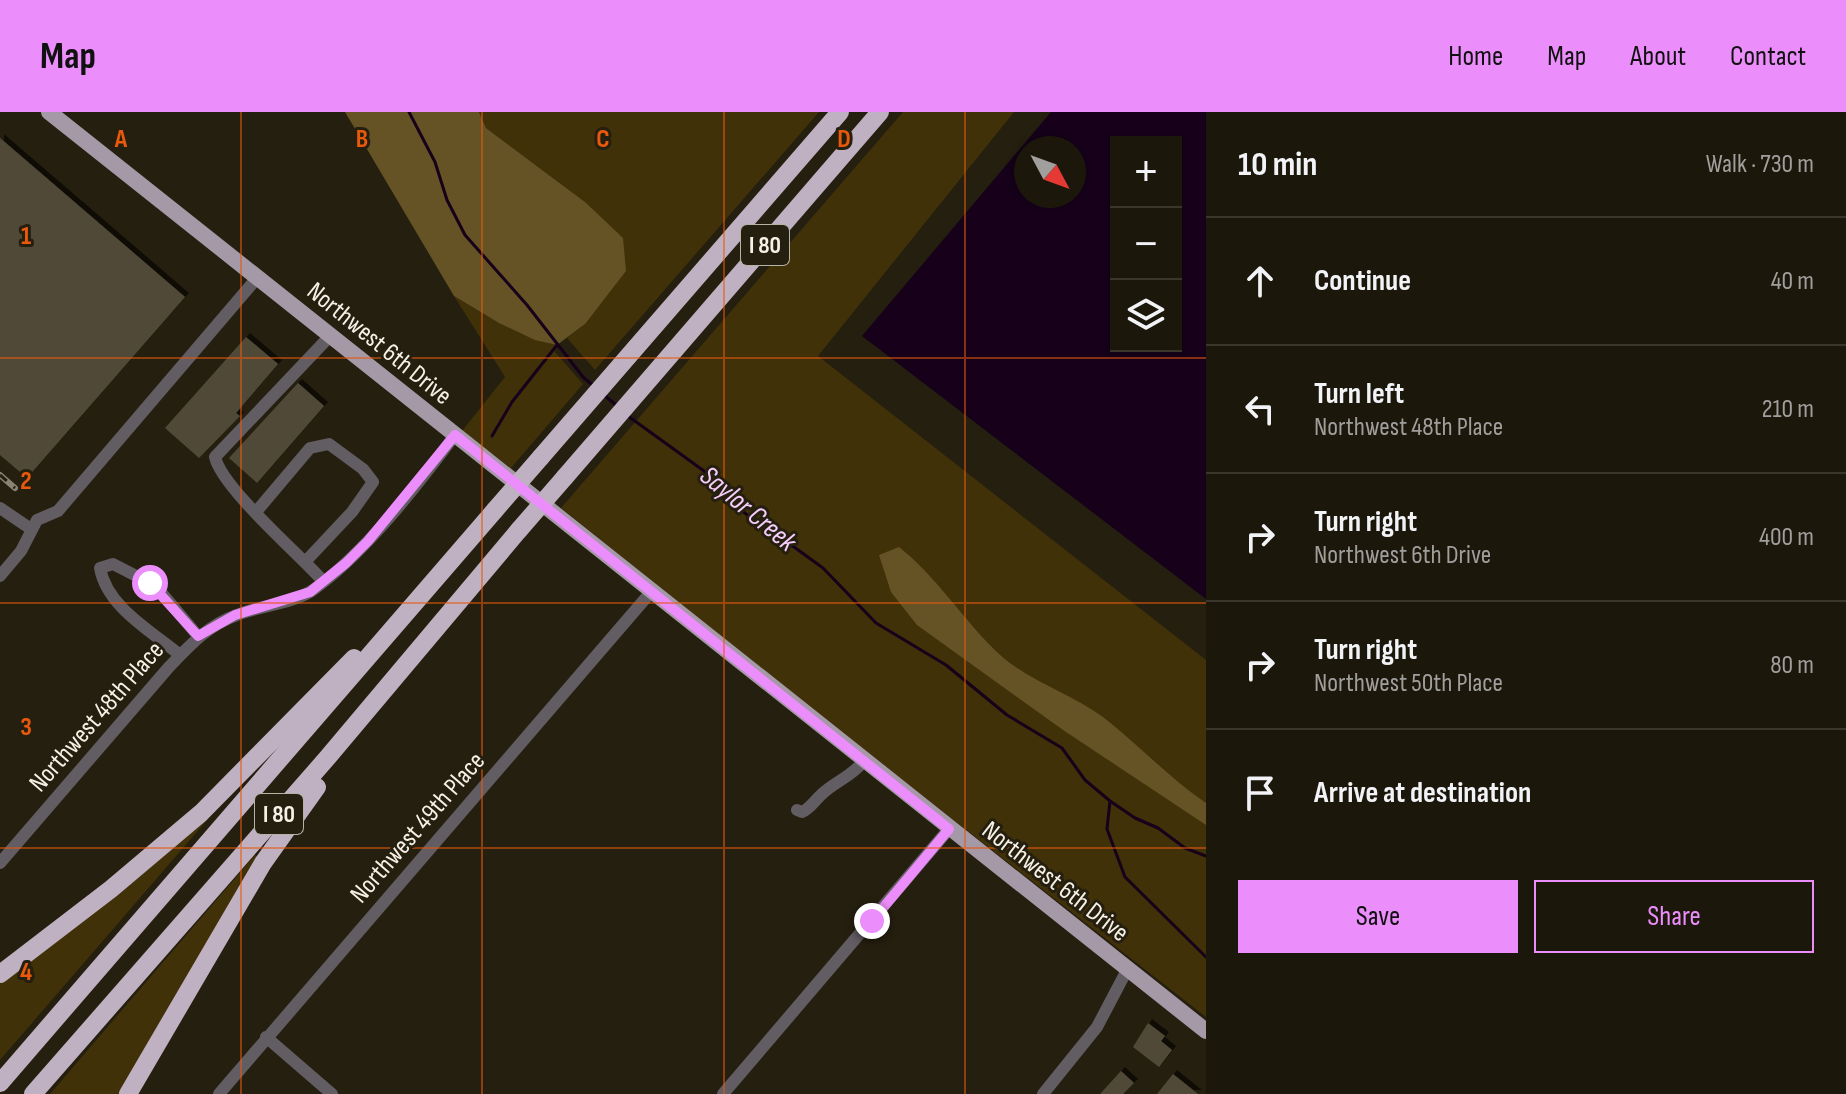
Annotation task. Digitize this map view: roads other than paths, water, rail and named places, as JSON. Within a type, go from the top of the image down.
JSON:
[{"type":"highway","name":"I 80","points":[[0,1083],[840,112]]},
{"type":"highway","name":"I 80","points":[[33,1094],[328,757],[456,603],[880,112]]},
{"type":"highway","points":[[0,974],[101,897],[201,813],[439,575]]},
{"type":"highway","points":[[128,1094],[263,863],[308,798],[373,718],[456,603]]},
{"type":"main road","name":"Northwest 6th Drive","points":[[49,112],[1206,1031]]},
{"type":"street","points":[[0,576],[21,551],[37,520],[58,511],[257,278]]},
{"type":"street","points":[[323,581],[225,478],[217,468],[215,457],[330,336]]},
{"type":"street","name":"Northwest 48th Place","points":[[0,863],[198,636],[235,615],[310,592],[368,541],[455,435]]},
{"type":"street","points":[[256,512],[310,448],[329,444],[363,469],[373,482],[352,512],[305,562]]},
{"type":"street","points":[[0,508],[31,529]]},
{"type":"street","points":[[180,655],[110,596],[102,581],[100,568],[113,564],[150,583],[198,636]]},
{"type":"street","name":"Northwest 49th Place","points":[[219,1094],[651,592]]},
{"type":"street","points":[[797,810],[802,812],[808,809],[822,794],[853,775],[864,761]]},
{"type":"street","points":[[723,1094],[949,829]]},
{"type":"street","points":[[1043,1094],[1097,1027],[1127,970]]},
{"type":"street","points":[[266,1037],[332,1094]]},
{"type":"waterway","name":"Saylor Creek","points":[[409,112],[435,162],[447,200],[465,235],[527,305],[583,377],[595,387]]},
{"type":"waterway","points":[[492,436],[512,402],[557,345]]},
{"type":"waterway","name":"Saylor Creek","points":[[604,395],[616,405]]},
{"type":"waterway","name":"Saylor Creek","points":[[628,416],[733,492],[741,510],[823,568],[876,623],[946,665],[1007,715],[1062,748],[1085,780],[1110,801],[1135,818],[1158,828],[1185,848],[1206,856]]},
{"type":"waterway","points":[[1110,801],[1107,829],[1125,877],[1206,957]]},
{"type":"railway","points":[[0,475],[15,488]]}]
